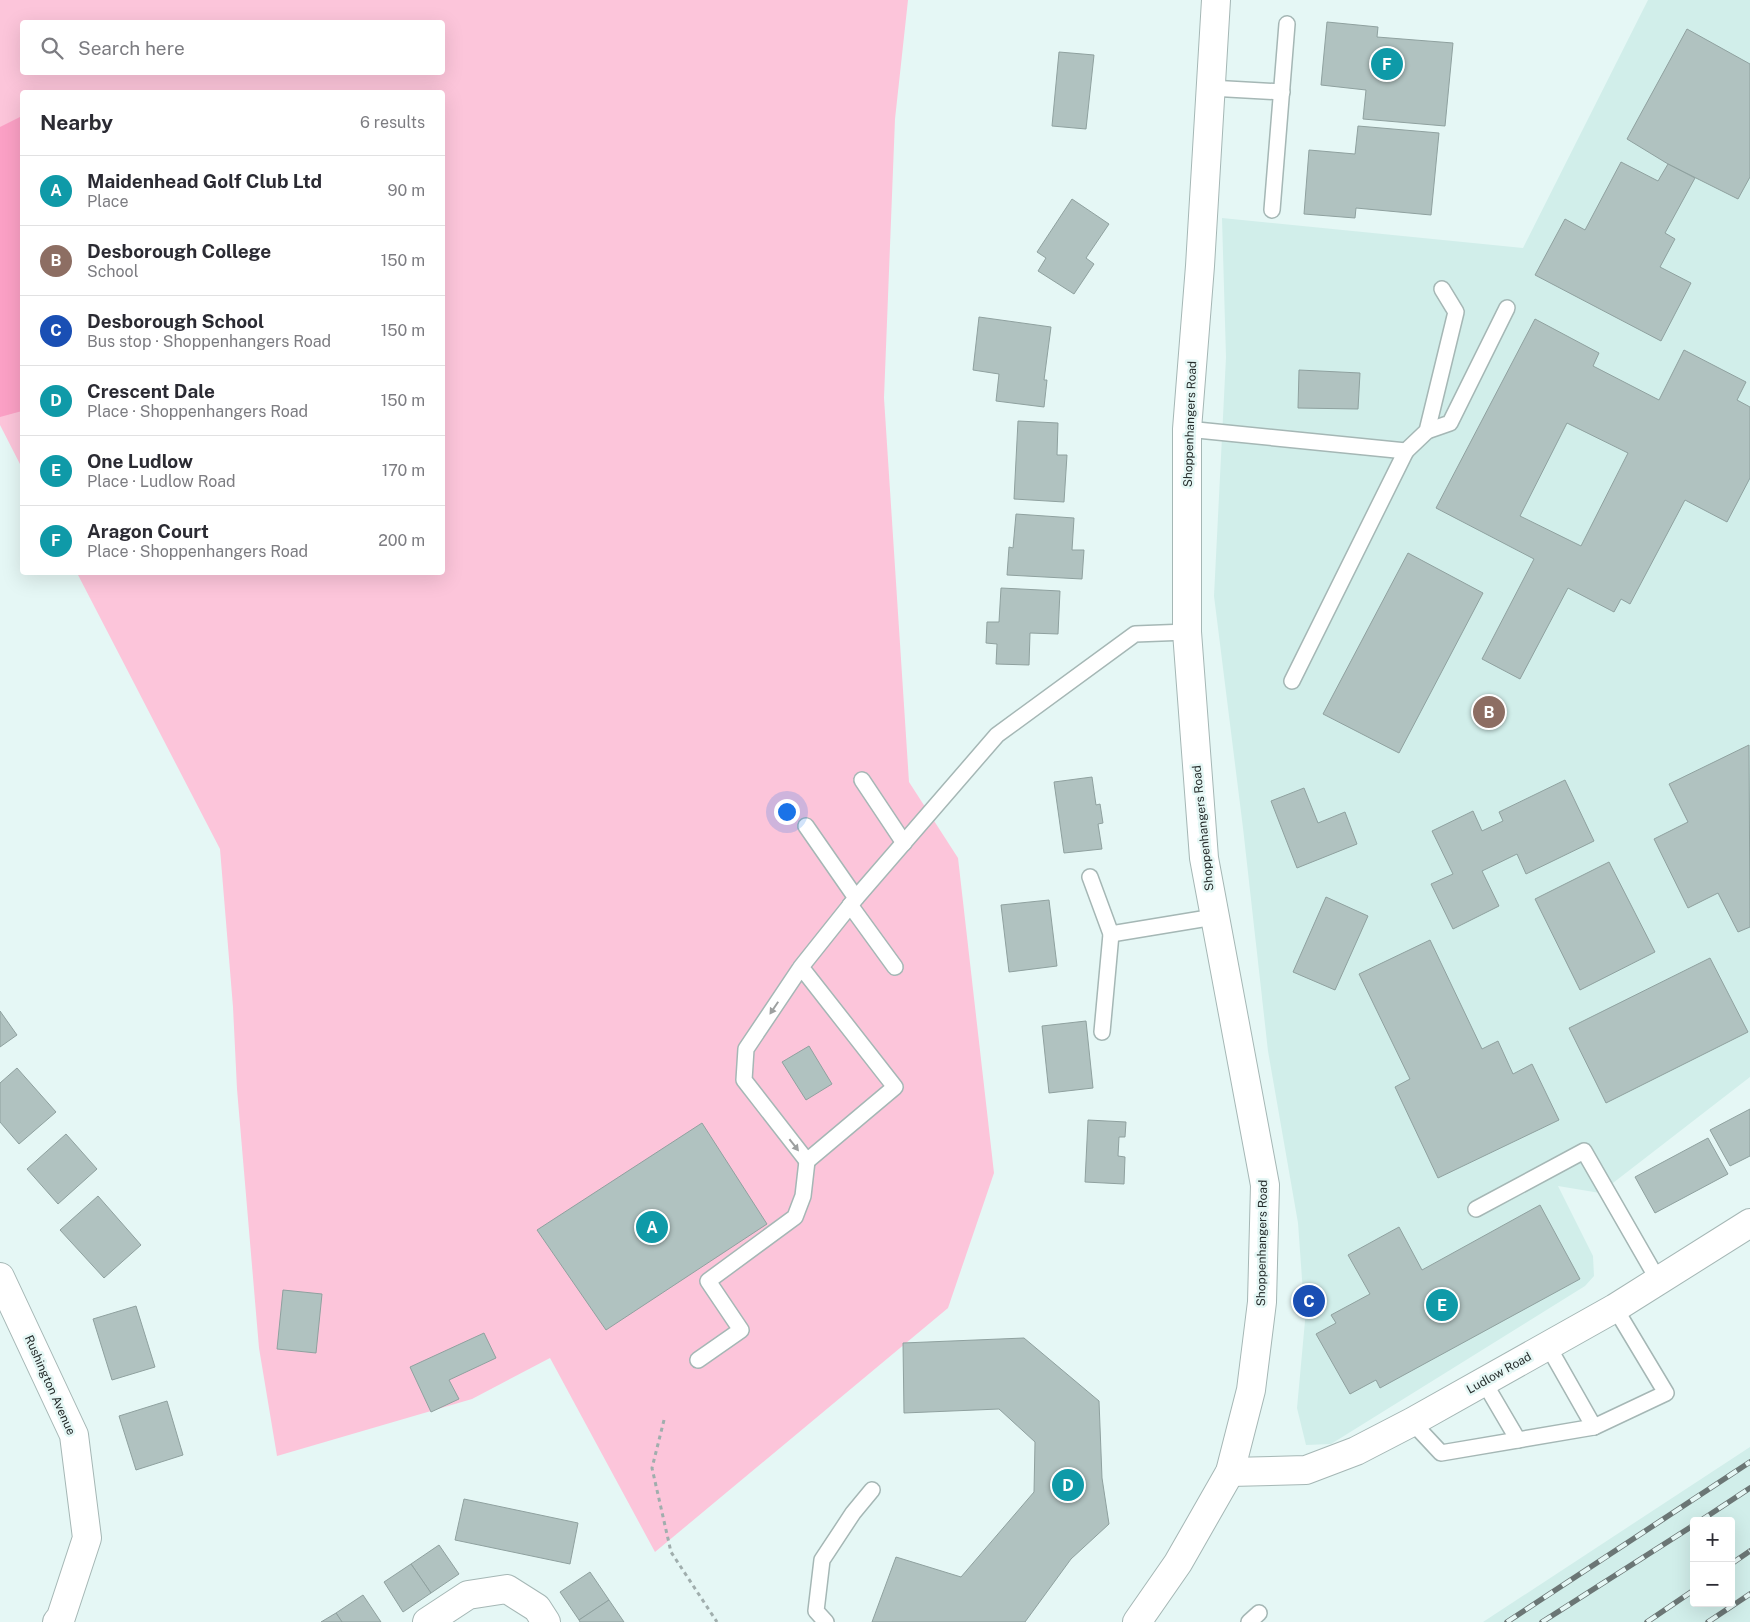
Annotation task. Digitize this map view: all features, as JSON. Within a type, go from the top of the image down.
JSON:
[{"type":"street","name":"Shoppenhangers Road","points":[[1137,1622],[1178,1562],[1230,1472],[1251,1390],[1262,1302],[1265,1185],[1204,858],[1187,632],[1187,429],[1200,266],[1216,0]]},
{"type":"street","name":"Ludlow Road","points":[[1230,1472],[1306,1470],[1356,1451],[1412,1422],[1615,1308],[1750,1223]]},
{"type":"street","name":"Rushington Avenue","points":[[3,1291],[74,1435],[87,1538],[57,1622]]},
{"type":"street","points":[[427,1622],[468,1595],[507,1589],[537,1608],[546,1622]]},
{"type":"lane","points":[[1272,210],[1287,24]]},
{"type":"lane","points":[[1210,88],[1282,92]]},
{"type":"lane","points":[[1428,431],[1456,312],[1442,289]]},
{"type":"lane","points":[[1292,681],[1406,451],[1428,431],[1450,423],[1507,308]]},
{"type":"lane","points":[[1187,429],[1406,451]]},
{"type":"lane","points":[[807,1161],[744,1080],[746,1049],[801,967],[853,901],[998,735],[1135,634],[1187,632]]},
{"type":"lane","points":[[862,780],[904,843]]},
{"type":"lane","points":[[806,826],[895,967]]},
{"type":"lane","points":[[1090,876],[1111,934],[1102,1032]]},
{"type":"lane","points":[[1111,934],[1214,917]]},
{"type":"lane","points":[[698,1360],[742,1330],[708,1281],[795,1217],[802,1196],[807,1161],[895,1087],[801,967]]},
{"type":"lane","points":[[1476,1209],[1584,1151],[1658,1280]]},
{"type":"lane","points":[[1412,1422],[1441,1453],[1594,1427],[1666,1393],[1615,1308]]},
{"type":"lane","points":[[1548,1346],[1594,1427]]},
{"type":"lane","points":[[1484,1382],[1518,1440]]},
{"type":"lane","points":[[826,1622],[816,1611],[822,1560],[853,1513],[872,1490]]},
{"type":"path","points":[[664,1420],[652,1468],[672,1552],[716,1622]]},
{"type":"shaded area","points":[[0,0],[908,0],[895,119],[884,398],[909,782],[958,858],[994,1173],[948,1308],[655,1552],[550,1358],[472,1399],[277,1456],[259,1348],[237,1089],[233,1007],[220,849],[78,575],[445,575],[445,90],[20,90],[20,464],[0,425]]},
{"type":"shaded area","points":[[1648,0],[1750,0],[1750,1077],[1600,1193],[1558,1186],[1593,1256],[1594,1276],[1585,1286],[1331,1444],[1306,1445],[1297,1408],[1305,1321],[1298,1223],[1268,1051],[1214,596],[1226,357],[1222,218],[1523,248]]},
{"type":"shaded area","points":[[20,117],[20,412],[0,417],[0,127]]},
{"type":"shaded area","points":[[1750,1447],[1750,1622],[1483,1622]]},
{"type":"building","points":[[1327,22],[1378,27],[1377,37],[1453,43],[1445,126],[1363,119],[1366,90],[1321,85]]},
{"type":"building","points":[[1687,29],[1750,64],[1750,177],[1738,199],[1668,164],[1627,139]]},
{"type":"building","points":[[1059,52],[1094,55],[1086,129],[1052,126]]},
{"type":"building","points":[[1358,126],[1439,133],[1431,215],[1356,208],[1355,218],[1304,214],[1309,150],[1355,154]]},
{"type":"building","points":[[1621,162],[1658,181],[1668,164],[1695,178],[1665,233],[1675,239],[1660,267],[1691,283],[1661,341],[1535,275],[1565,219],[1585,230]]},
{"type":"building","points":[[1072,199],[1109,224],[1086,258],[1094,264],[1074,294],[1038,271],[1046,258],[1037,252]]},
{"type":"building","points":[[979,317],[1051,327],[1044,380],[1047,380],[1044,407],[996,401],[999,374],[973,370]]},
{"type":"building","points":[[1535,319],[1599,353],[1593,366],[1659,400],[1684,350],[1746,382],[1737,400],[1750,407],[1750,478],[1727,522],[1685,500],[1630,604],[1621,599],[1614,612],[1568,588],[1520,679],[1482,659],[1534,559],[1436,508]],"holes":[[[1567,423],[1628,453],[1581,546],[1520,516]]]},
{"type":"building","points":[[1299,370],[1360,373],[1358,409],[1298,408]]},
{"type":"building","points":[[1018,421],[1058,423],[1057,455],[1067,455],[1064,502],[1014,499]]},
{"type":"building","points":[[1016,514],[1074,518],[1072,550],[1084,550],[1082,579],[1007,575],[1009,547],[1013,548]]},
{"type":"building","points":[[1408,553],[1483,593],[1399,753],[1323,714]]},
{"type":"building","points":[[1001,588],[1060,591],[1058,634],[1030,633],[1029,665],[996,664],[997,644],[986,643],[987,622],[999,622]]},
{"type":"building","points":[[1749,745],[1750,927],[1738,932],[1718,893],[1688,908],[1654,839],[1688,822],[1669,784]]},
{"type":"building","points":[[1092,777],[1096,805],[1100,804],[1103,823],[1098,824],[1102,849],[1064,853],[1054,782]]},
{"type":"building","points":[[1565,780],[1594,841],[1526,874],[1517,854],[1482,871],[1499,906],[1453,929],[1431,884],[1453,874],[1432,831],[1473,811],[1482,831],[1503,821],[1499,812]]},
{"type":"building","points":[[1304,788],[1318,823],[1345,812],[1357,844],[1297,868],[1271,801]]},
{"type":"building","points":[[1609,862],[1655,952],[1580,990],[1535,899]]},
{"type":"building","points":[[1326,897],[1368,916],[1335,990],[1293,972]]},
{"type":"building","points":[[1049,900],[1057,966],[1009,972],[1001,905]]},
{"type":"building","points":[[1430,940],[1482,1049],[1498,1041],[1513,1074],[1532,1064],[1559,1120],[1438,1178],[1395,1087],[1410,1079],[1359,974]]},
{"type":"building","points":[[1710,958],[1748,1032],[1606,1103],[1569,1028]]},
{"type":"building","points":[[0,1011],[17,1035],[0,1047]]},
{"type":"building","points":[[1086,1021],[1093,1088],[1049,1093],[1042,1026]]},
{"type":"building","points":[[809,1046],[832,1084],[806,1100],[782,1062]]},
{"type":"building","points":[[17,1068],[56,1112],[19,1144],[0,1122],[0,1083]]},
{"type":"building","points":[[1750,1109],[1750,1156],[1730,1166],[1710,1130]]},
{"type":"building","points":[[1088,1120],[1126,1122],[1125,1137],[1119,1137],[1118,1156],[1125,1157],[1124,1184],[1085,1182]]},
{"type":"building","points":[[702,1123],[767,1224],[606,1330],[537,1230]]},
{"type":"building","points":[[66,1134],[97,1169],[58,1204],[27,1169]]},
{"type":"building","points":[[1708,1138],[1728,1174],[1655,1213],[1635,1177]]},
{"type":"building","points":[[98,1196],[141,1245],[104,1278],[60,1230]]},
{"type":"building","points":[[1540,1205],[1580,1279],[1380,1388],[1376,1380],[1350,1394],[1316,1334],[1336,1323],[1331,1315],[1370,1294],[1348,1255],[1399,1227],[1422,1270]]},
{"type":"building","points":[[283,1290],[322,1294],[316,1353],[277,1349]]},
{"type":"building","points":[[136,1306],[155,1367],[112,1380],[93,1319]]},
{"type":"building","points":[[484,1333],[496,1358],[449,1380],[459,1399],[431,1412],[410,1367]]},
{"type":"building","points":[[1024,1338],[1099,1401],[1102,1478],[1109,1524],[1071,1559],[1025,1622],[872,1622],[896,1557],[961,1577],[1034,1492],[1035,1442],[999,1409],[904,1413],[903,1343]]},
{"type":"building","points":[[167,1401],[183,1455],[136,1470],[119,1416]]},
{"type":"building","points":[[464,1499],[578,1523],[570,1564],[455,1540]]},
{"type":"building","points":[[439,1545],[459,1574],[431,1593],[411,1564]]},
{"type":"building","points":[[411,1564],[431,1593],[403,1612],[384,1582]]},
{"type":"building","points":[[590,1572],[609,1600],[579,1620],[560,1592]]},
{"type":"building","points":[[363,1595],[381,1622],[342,1622],[336,1613]]},
{"type":"building","points":[[609,1600],[624,1622],[580,1622],[579,1620]]},
{"type":"building","points":[[336,1613],[342,1622],[321,1622]]},
{"type":"railway","points":[[1507,1622],[1750,1462]]},
{"type":"railway","points":[[1706,1517],[1750,1488]]},
{"type":"railway","points":[[1542,1622],[1690,1528]]},
{"type":"railway","points":[[1734,1562],[1750,1551]]},
{"type":"railway","points":[[1647,1622],[1690,1593]]},
{"type":"railway","points":[[1708,1622],[1750,1594]]},
{"type":"place","name":"Aragon Court","points":[[1387,64]]},
{"type":"place","name":"Desborough College","points":[[1489,712]]},
{"type":"place","name":"Maidenhead Golf Club Ltd","points":[[652,1227]]},
{"type":"place","name":"Desborough School","points":[[1309,1301]]},
{"type":"place","name":"One Ludlow","points":[[1442,1305]]},
{"type":"place","name":"Crescent Dale","points":[[1068,1485]]}]
